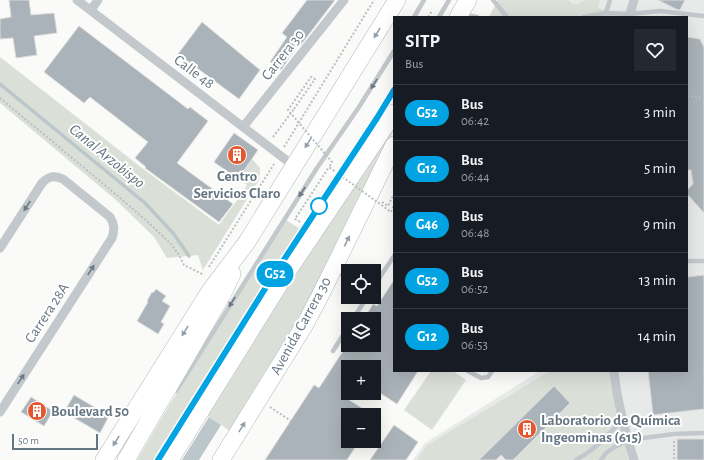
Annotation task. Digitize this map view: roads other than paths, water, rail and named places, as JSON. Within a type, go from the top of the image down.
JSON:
[{"type":"highway","points":[[104,460],[210,291],[247,242],[398,0]]},
{"type":"highway","points":[[170,460],[287,272],[393,114]]},
{"type":"highway","name":"Avenida Carrera 30","points":[[221,460],[304,326],[393,147]]},
{"type":"highway","points":[[126,460],[222,295],[247,242]]},
{"type":"street","name":"Calle 48","points":[[77,0],[294,166]]},
{"type":"street","points":[[90,10],[98,0]]},
{"type":"street","name":"Carrera 30","points":[[243,127],[344,0]]},
{"type":"street","points":[[630,15],[634,0]]},
{"type":"street","name":"Carrera 28A","points":[[0,248],[42,184],[46,179],[52,176],[58,176],[63,179],[110,217],[113,222],[114,232],[112,238],[0,412]]},
{"type":"street","points":[[614,372],[622,420],[634,460]]},
{"type":"lane","points":[[415,16],[424,0]]},
{"type":"lane","points":[[440,16],[449,0]]},
{"type":"lane","points":[[493,0],[506,16]]},
{"type":"lane","points":[[606,13],[610,0]]},
{"type":"lane","points":[[590,16],[606,13],[630,15],[660,11],[704,16]]},
{"type":"lane","points":[[174,395],[309,181],[359,107],[393,53]]},
{"type":"lane","points":[[158,460],[272,278],[393,92]]},
{"type":"lane","points":[[381,276],[393,258]]},
{"type":"lane","points":[[688,261],[704,261]]},
{"type":"lane","points":[[333,269],[341,274]]},
{"type":"lane","points":[[333,351],[341,338]]},
{"type":"lane","points":[[470,372],[481,378],[488,377],[491,372]]},
{"type":"lane","points":[[576,460],[598,446],[622,420]]},
{"type":"lane","points":[[601,460],[606,453],[628,440],[674,434],[704,433]]},
{"type":"waterway","name":"Canal Arzobispo","points":[[0,84],[145,203],[173,233],[189,256]]},
{"type":"place","name":"Centro Servicios Claro","points":[[237,155]]},
{"type":"place","name":"Boulevard 50","points":[[37,411]]},
{"type":"place","name":"Laboratorio de Química Ingeominas (615)","points":[[527,429]]}]
